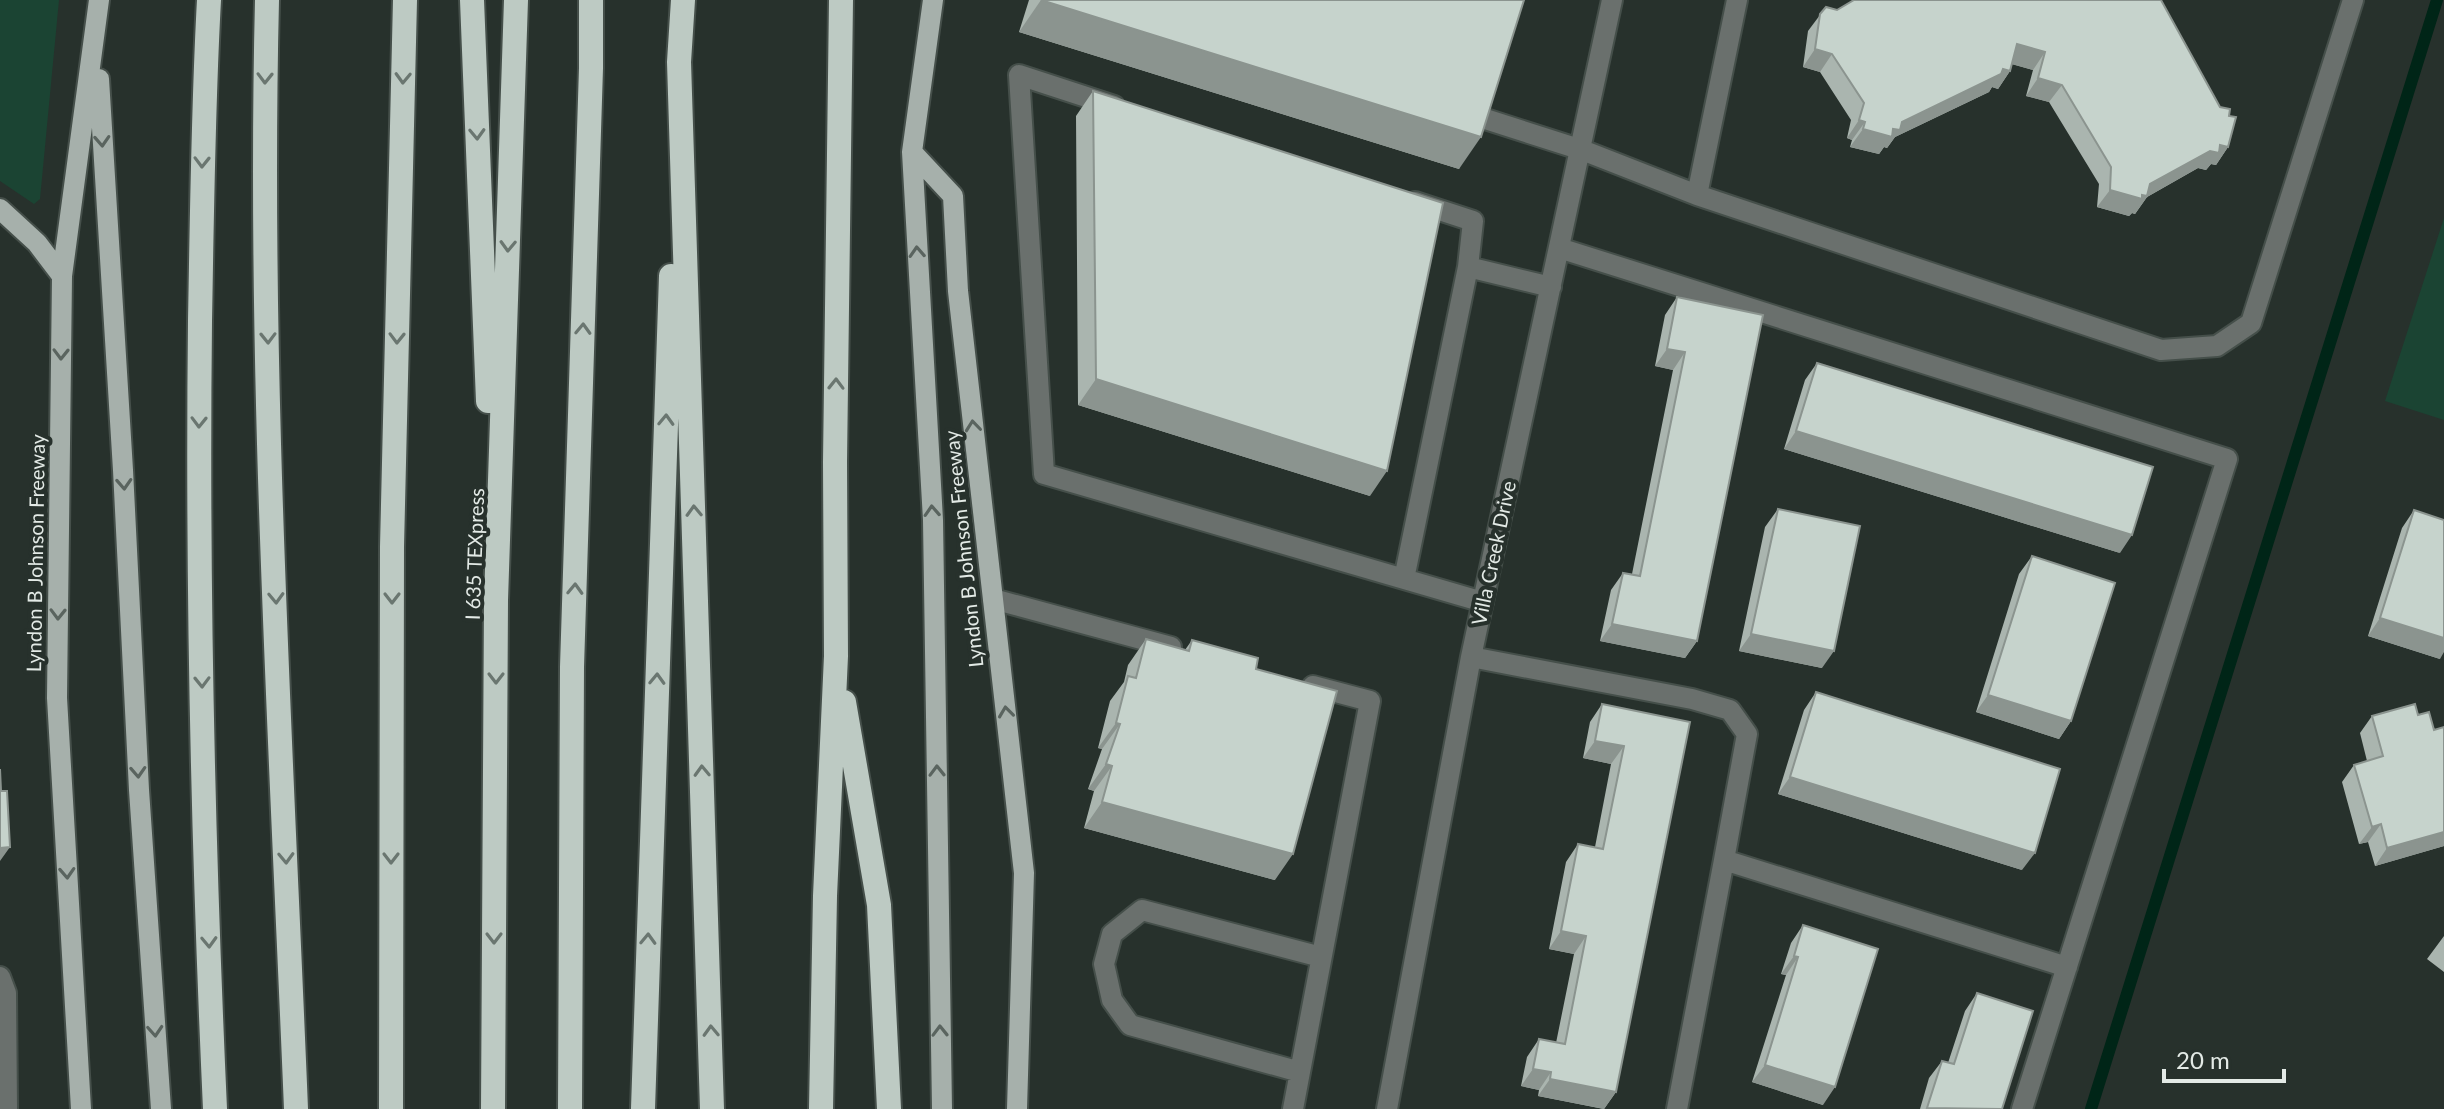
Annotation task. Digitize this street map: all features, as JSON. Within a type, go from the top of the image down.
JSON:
[{"type":"highway","points":[[209,0],[203,94],[198,469],[204,806],[215,1109]]},
{"type":"highway","points":[[267,0],[264,91],[270,466],[296,1109]]},
{"type":"highway","points":[[391,1109],[392,547],[405,0]]},
{"type":"highway","points":[[472,0],[496,600]]},
{"type":"highway","name":"I 635 TEXpress","points":[[493,1109],[496,600],[516,0]]},
{"type":"highway","points":[[570,1109],[572,667],[591,0]]},
{"type":"highway","points":[[591,68],[605,0]]},
{"type":"highway","points":[[643,1109],[683,0]]},
{"type":"highway","points":[[821,1109],[825,896],[836,656],[835,462],[841,0]]},
{"type":"highway","points":[[679,62],[712,1109]]},
{"type":"highway","points":[[836,656],[879,905],[889,1109]]},
{"type":"main road","name":"Lyndon B Johnson Freeway","points":[[81,1109],[57,698],[62,276],[99,0]]},
{"type":"main road","points":[[933,0],[912,152],[933,520],[942,1109]]},
{"type":"main road","points":[[96,35],[139,790],[161,1109]]},
{"type":"main road","name":"Lyndon B Johnson Freeway","points":[[912,152],[953,196],[958,291],[1024,873],[1017,1109]]},
{"type":"main road","points":[[0,209],[37,243],[62,276]]},
{"type":"street","name":"Villa Creek Drive","points":[[1387,1109],[1471,657],[1612,0]]},
{"type":"street","points":[[1697,195],[1737,0]]},
{"type":"street","points":[[1476,116],[1582,150],[1697,195],[2161,350],[2217,346],[2251,323],[2353,0]]},
{"type":"street","points":[[1140,114],[1019,75],[1044,474],[1483,602]]},
{"type":"street","points":[[1397,196],[1473,221],[1468,267],[1404,579]]},
{"type":"street","points":[[1559,248],[2227,459],[2022,1109]]},
{"type":"street","points":[[1468,267],[1551,287]]},
{"type":"street","points":[[993,599],[1189,652]]},
{"type":"street","points":[[1471,657],[1692,699],[1730,710],[1747,734],[1677,1109]]},
{"type":"street","points":[[1293,1109],[1370,701],[1295,681]]},
{"type":"street","points":[[1724,860],[2067,967]]},
{"type":"street","points":[[1300,1072],[1130,1025],[1112,1000],[1104,964],[1112,934],[1142,910],[1321,957]]},
{"type":"street","points":[[0,977],[6,993],[3,1056],[7,1109]]},
{"type":"green space","points":[[0,0],[59,0],[40,199],[34,204],[0,181]]},
{"type":"green space","points":[[2444,218],[2444,420],[2385,401]]},
{"type":"building","points":[[1041,0],[1524,0],[1481,137]]},
{"type":"building","points":[[1854,0],[2161,0],[2220,107],[2230,109],[2229,116],[2236,117],[2228,147],[2220,145],[2219,153],[2210,151],[2150,184],[2147,196],[2142,195],[2142,199],[2110,190],[2111,167],[2062,85],[2038,78],[2045,52],[2017,44],[2010,71],[2003,69],[2001,74],[1902,122],[1900,130],[1893,129],[1892,137],[1863,129],[1865,122],[1859,120],[1864,103],[1832,54],[1815,49],[1820,14],[1826,7],[1837,10]]},
{"type":"building","points":[[1093,91],[1443,203],[1387,471],[1096,379]]},
{"type":"building","points":[[1677,297],[1763,315],[1697,641],[1612,624],[1623,573],[1640,576],[1685,352],[1667,349]]},
{"type":"building","points":[[1817,363],[2153,467],[2132,535],[1796,431]]},
{"type":"building","points":[[1778,509],[1860,526],[1834,651],[1751,634]]},
{"type":"building","points":[[2414,510],[2444,520],[2444,638],[2380,618]]},
{"type":"building","points":[[2032,556],[2115,583],[2071,721],[1988,695]]},
{"type":"building","points":[[1146,639],[1189,651],[1192,640],[1258,658],[1256,669],[1337,691],[1293,854],[1102,802],[1112,766],[1106,764],[1120,724],[1116,723],[1128,676],[1136,678]]},
{"type":"building","points":[[1816,692],[2060,769],[2035,853],[1790,777]]},
{"type":"building","points":[[1602,704],[1690,722],[1616,1092],[1550,1079],[1551,1072],[1533,1069],[1539,1039],[1565,1044],[1586,936],[1561,931],[1578,844],[1603,849],[1624,746],[1595,741]]},
{"type":"building","points":[[2415,704],[2418,715],[2429,712],[2434,730],[2444,727],[2444,832],[2387,848],[2381,824],[2372,827],[2354,765],[2383,756],[2372,716]]},
{"type":"building","points":[[0,769],[1,791],[7,791],[10,847],[0,848]]},
{"type":"building","points":[[1803,925],[1878,949],[1835,1087],[1765,1065],[1798,957],[1794,956]]},
{"type":"building","points":[[1977,993],[2033,1011],[2002,1109],[1927,1108],[1942,1061],[1954,1064]]},
{"type":"waterway","points":[[2091,1109],[2437,0]]}]
